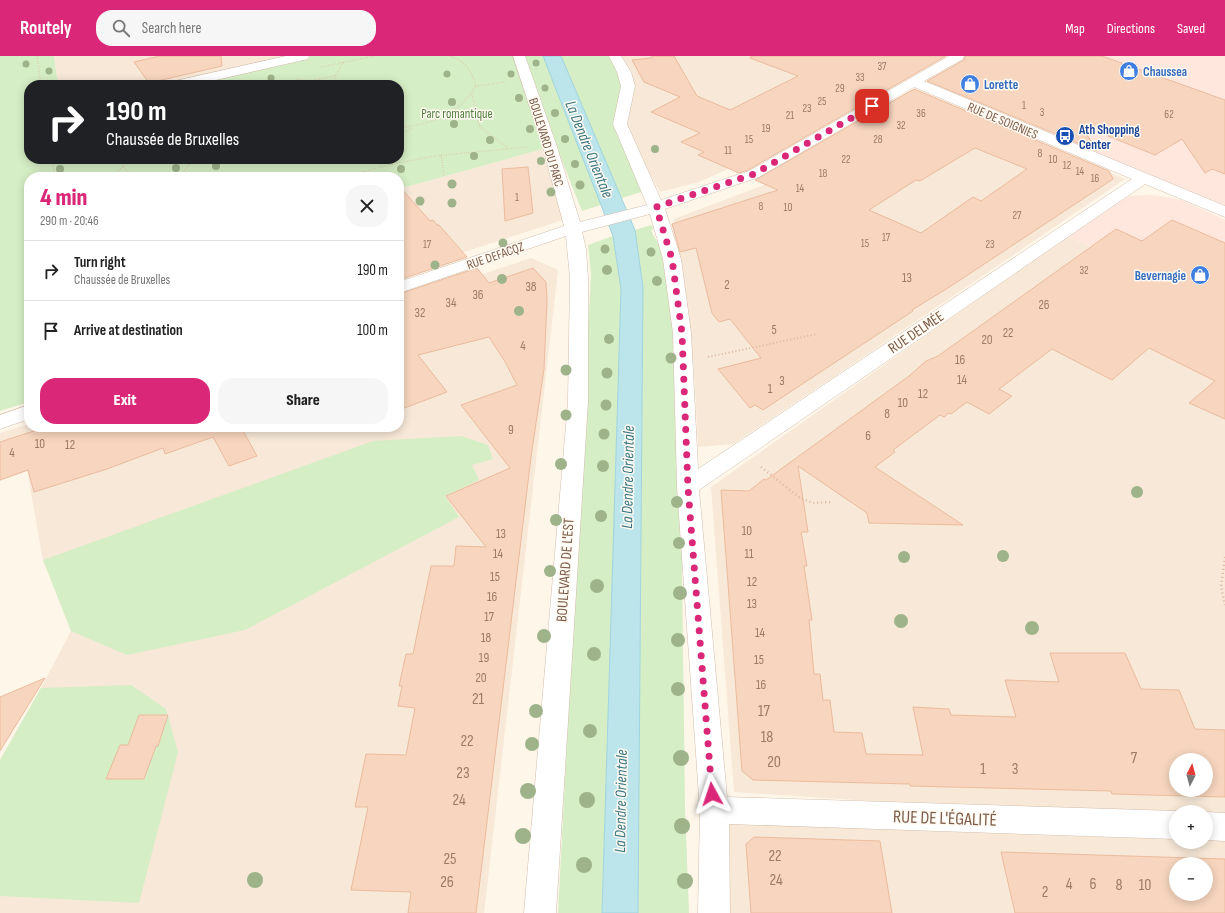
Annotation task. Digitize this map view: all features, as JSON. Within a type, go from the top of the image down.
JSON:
[{"type":"street","points":[[198,80],[303,56]]},
{"type":"street","name":"BOULEVARD DU PARC","points":[[519,56],[549,144],[582,226]]},
{"type":"street","points":[[615,56],[624,72],[628,86],[620,124],[650,209],[672,259],[682,333],[688,488],[714,810],[714,913]]},
{"type":"street","name":"RUE DEFACQZ","points":[[404,286],[582,226],[650,209],[754,174],[958,56]]},
{"type":"street","name":"RUE DE SOIGNIES","points":[[914,82],[1225,212]]},
{"type":"street","name":"RUE DELMÉE","points":[[688,488],[1144,178]]},
{"type":"street","name":"BOULEVARD DE L'EST","points":[[540,913],[578,402],[579,278],[582,226]]},
{"type":"street","points":[[0,422],[24,414]]},
{"type":"street","name":"RUE DE L'ÉGALITÉ","points":[[714,810],[1169,825]]},
{"type":"street","points":[[1213,826],[1225,827]]},
{"type":"path","points":[[37,56],[40,80]]},
{"type":"path","points":[[333,80],[343,62],[375,56]]},
{"type":"path","points":[[404,127],[430,123],[456,111],[472,94],[476,86],[467,64],[450,56]]},
{"type":"path","points":[[315,80],[335,76]]},
{"type":"path","points":[[296,79],[303,80]]},
{"type":"path","points":[[476,86],[527,80]]},
{"type":"path","points":[[472,94],[480,127],[508,149]]},
{"type":"path","points":[[404,133],[415,126]]},
{"type":"path","points":[[404,162],[441,155],[549,144]]},
{"type":"path","points":[[441,155],[444,176]]},
{"type":"path","points":[[116,172],[125,164]]},
{"type":"path","points":[[359,172],[391,164]]},
{"type":"path","points":[[122,166],[129,172]]},
{"type":"path","points":[[684,363],[818,334]]},
{"type":"path","points":[[741,451],[800,498],[813,503],[832,502]]},
{"type":"path","points":[[1225,557],[1220,578],[1220,592],[1225,605]]},
{"type":"path","points":[[1220,592],[1225,591]]},
{"type":"shaded area","points":[[54,56],[303,56],[198,80],[57,80]]},
{"type":"shaded area","points":[[615,56],[930,56],[746,161],[699,182],[660,192],[620,124]]},
{"type":"shaded area","points":[[1078,56],[1225,56],[1225,205],[1148,175],[1063,139],[1135,100]]},
{"type":"shaded area","points":[[917,94],[931,96],[1125,179],[733,444],[698,447],[694,368],[674,219],[769,183]]},
{"type":"shaded area","points":[[550,147],[563,220],[404,271],[404,188]]},
{"type":"shaded area","points":[[1152,195],[1182,200],[1225,220],[1225,309],[1067,236],[1129,196]]},
{"type":"shaded area","points":[[1067,236],[1225,309],[1225,824],[1213,816],[1213,805],[1169,805],[1169,821],[734,792],[711,487]]},
{"type":"shaded area","points":[[531,258],[558,270],[484,913],[0,913],[0,760],[41,688],[71,631],[43,560],[27,471],[0,481],[0,433],[24,426],[24,432],[404,432],[404,300]]},
{"type":"shaded area","points":[[714,810],[1169,825],[1169,849],[1213,849],[1213,826],[1225,827],[1225,913],[714,913]]},
{"type":"green space","name":"Parc romantique","points":[[0,56],[54,56],[57,80],[24,80],[24,164],[404,164],[404,80],[198,80],[303,56],[615,56],[624,72],[623,112],[644,191],[582,211],[554,141],[550,147],[404,188],[404,172],[24,172],[24,404],[0,411]]},
{"type":"green space","points":[[651,225],[654,228],[651,231],[660,247],[676,327],[681,485],[685,806],[689,913],[638,913],[643,287],[635,230]]},
{"type":"green space","points":[[613,236],[621,289],[602,913],[558,913],[591,274],[588,245]]},
{"type":"green space","points":[[461,436],[488,445],[493,459],[472,465],[479,480],[445,496],[459,517],[245,630],[127,655],[71,631],[43,560],[373,441]]},
{"type":"green space","points":[[131,685],[166,709],[178,752],[139,903],[0,896],[0,760],[41,688]]},
{"type":"water","name":"La Dendre Orientale","points":[[543,56],[561,56],[635,230],[643,287],[638,913],[602,913],[621,289],[613,236]]},
{"type":"building","points":[[160,56],[221,56],[222,66],[162,80],[147,80],[134,62]]},
{"type":"building","points":[[652,56],[674,56],[697,96],[730,110],[798,76],[750,58],[751,56],[946,56],[748,170],[739,173],[698,155],[704,152],[681,142],[700,133],[651,112],[680,97],[644,82],[632,60],[651,58]]},
{"type":"building","points":[[965,56],[1102,56],[1225,100],[1225,174],[1212,169],[1205,173],[1182,139],[1155,155],[1081,125],[1097,151],[927,81],[964,60]]},
{"type":"building","points":[[914,89],[1109,171],[1113,179],[912,310],[913,311],[763,410],[755,405],[750,408],[718,369],[761,358],[730,319],[719,322],[712,313],[696,248],[680,252],[672,224],[778,190],[755,180]],"holes":[[[975,148],[1027,169],[981,201],[973,197],[921,233],[869,210],[916,180],[920,181]]]},
{"type":"building","points":[[528,167],[533,213],[505,221],[502,169]]},
{"type":"building","points":[[404,192],[430,221],[433,220],[437,225],[439,225],[467,257],[404,278]]},
{"type":"building","points":[[1172,220],[1225,243],[1225,419],[1189,403],[1215,381],[1149,348],[1112,380],[1052,349],[999,389],[1012,396],[989,414],[967,402],[951,414],[949,413],[944,417],[940,415],[893,450],[895,452],[875,467],[963,525],[869,523],[867,513],[798,466],[808,532],[801,532],[807,566],[804,566],[812,620],[809,620],[814,674],[820,674],[823,700],[830,700],[834,732],[862,733],[866,754],[923,755],[913,707],[949,709],[951,715],[1016,717],[1005,680],[1059,682],[1050,653],[1125,653],[1141,689],[1179,690],[1195,729],[1225,730],[1225,797],[1213,797],[1213,753],[1169,753],[1169,796],[1112,794],[1111,791],[753,780],[742,771],[721,490],[749,491],[764,479],[766,480],[909,376],[926,361],[938,356],[1116,229],[1142,241]]},
{"type":"building","points":[[477,268],[489,283],[533,268],[546,282],[547,301],[544,369],[531,457],[476,913],[408,913],[411,892],[351,890],[368,807],[355,807],[366,754],[406,755],[415,708],[398,706],[402,686],[399,686],[406,654],[413,654],[431,566],[454,566],[456,546],[486,547],[446,496],[510,468],[461,405],[517,385],[504,360],[489,337],[418,355],[447,392],[404,408],[404,292]]},
{"type":"building","points":[[31,432],[244,432],[257,456],[229,466],[213,437],[165,454],[163,448],[107,469],[34,492],[28,470],[0,480],[0,442]]},
{"type":"building","points":[[45,678],[0,751],[0,697]]},
{"type":"building","points":[[139,715],[168,715],[158,746],[156,746],[144,779],[106,779],[120,745],[128,745]]},
{"type":"building","points":[[754,837],[880,841],[892,913],[751,913],[746,844]]},
{"type":"building","points":[[1001,852],[1169,857],[1169,901],[1213,901],[1213,859],[1225,859],[1225,913],[1015,913]]},
{"type":"place","name":"Chaussea","points":[[1129,71]]},
{"type":"place","name":"Lorette","points":[[970,84]]},
{"type":"place","name":"Ath Shopping Center","points":[[1065,136]]},
{"type":"place","name":"Bevernagie","points":[[1200,275]]},
{"type":"route","points":[[712,794],[688,488],[682,333],[672,259],[656,207],[754,174],[872,106]]}]
